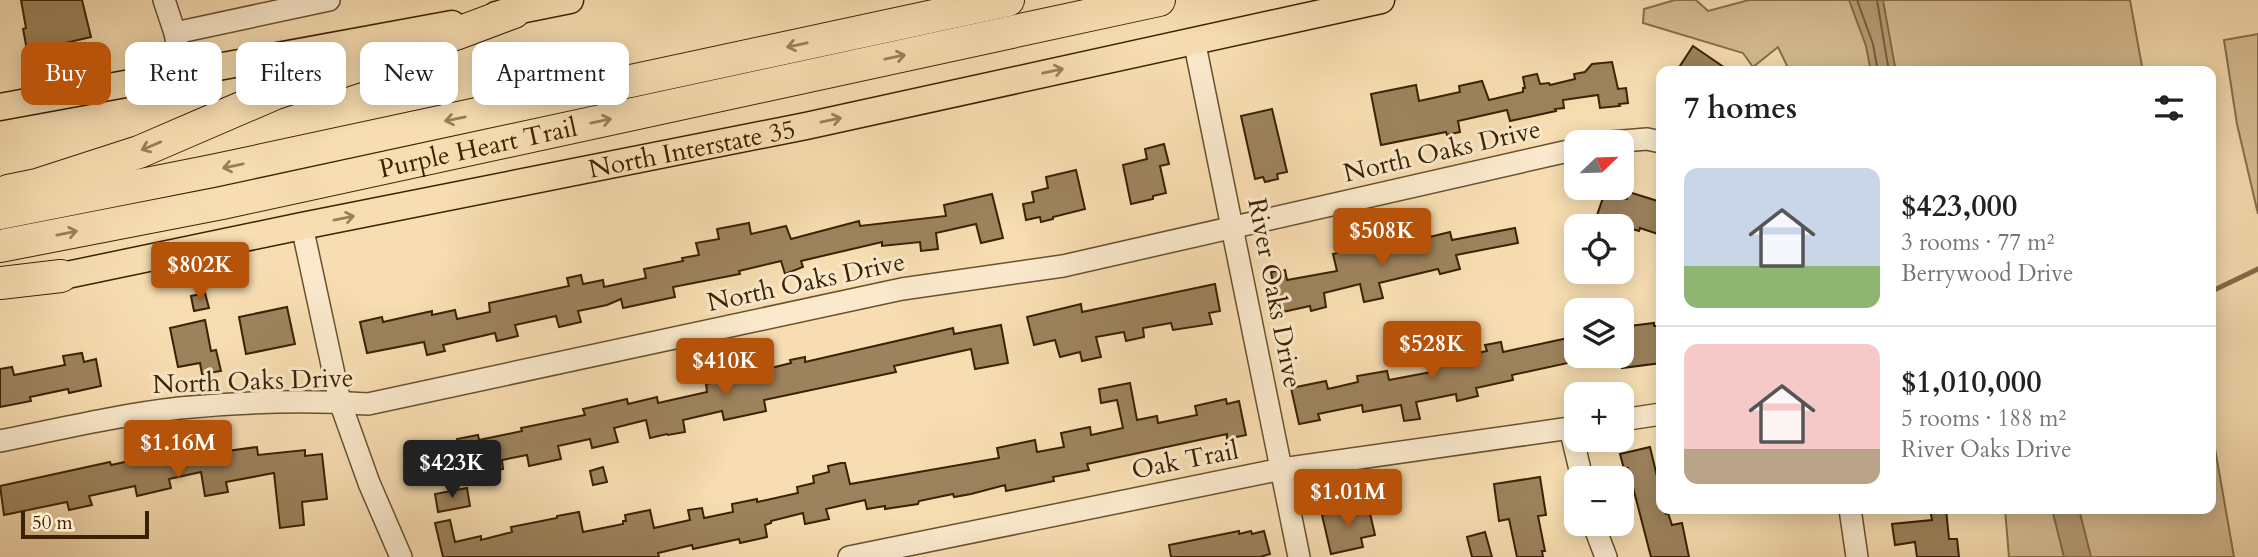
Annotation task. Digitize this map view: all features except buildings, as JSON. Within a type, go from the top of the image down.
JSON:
[{"type":"highway","name":"Purple Heart Trail","points":[[0,213],[225,168],[1008,0]]},
{"type":"highway","name":"Purple Heart Trail","points":[[0,246],[222,204],[1159,0]]},
{"type":"highway","points":[[0,193],[37,185],[139,152],[276,93],[514,12]]},
{"type":"highway","points":[[0,283],[61,276]]},
{"type":"main road","points":[[222,66],[570,0]]},
{"type":"main road","name":"North Interstate 35","points":[[0,290],[302,226],[806,126],[1381,0]]},
{"type":"main road","points":[[0,107],[125,84]]},
{"type":"street","points":[[164,0],[177,42]]},
{"type":"street","points":[[175,33],[329,0]]},
{"type":"street","name":"River Oaks Drive","points":[[1195,40],[1299,557]]},
{"type":"street","points":[[1634,140],[1656,141]]},
{"type":"street","name":"North Oaks Drive","points":[[0,441],[179,408],[237,404],[368,404],[902,289],[1063,266],[1564,152]]},
{"type":"street","points":[[302,226],[340,402],[369,483],[401,557]]},
{"type":"street","points":[[1634,418],[1656,415]]},
{"type":"street","name":"Oak Trail","points":[[849,557],[1282,469],[1564,429]]},
{"type":"street","points":[[1851,514],[1857,557]]},
{"type":"street","points":[[1598,536],[1606,557]]},
{"type":"shaded area","points":[[1675,0],[1696,0],[1708,11],[1749,0],[2130,0],[2142,66],[1787,66],[1778,47],[1752,66],[1743,53],[1643,23],[1644,9]]},
{"type":"shaded area","points":[[2258,34],[2258,214],[2237,124],[2224,40]]},
{"type":"shaded area","points":[[2216,454],[2234,557],[2009,557],[2005,514],[2216,514]]},
{"type":"water","points":[[1849,0],[1883,0],[1895,66],[1870,66],[1866,46]]},
{"type":"water","points":[[2053,514],[2080,514],[2091,557],[2064,557]]},
{"type":"waterway","points":[[2216,289],[2258,269]]}]
